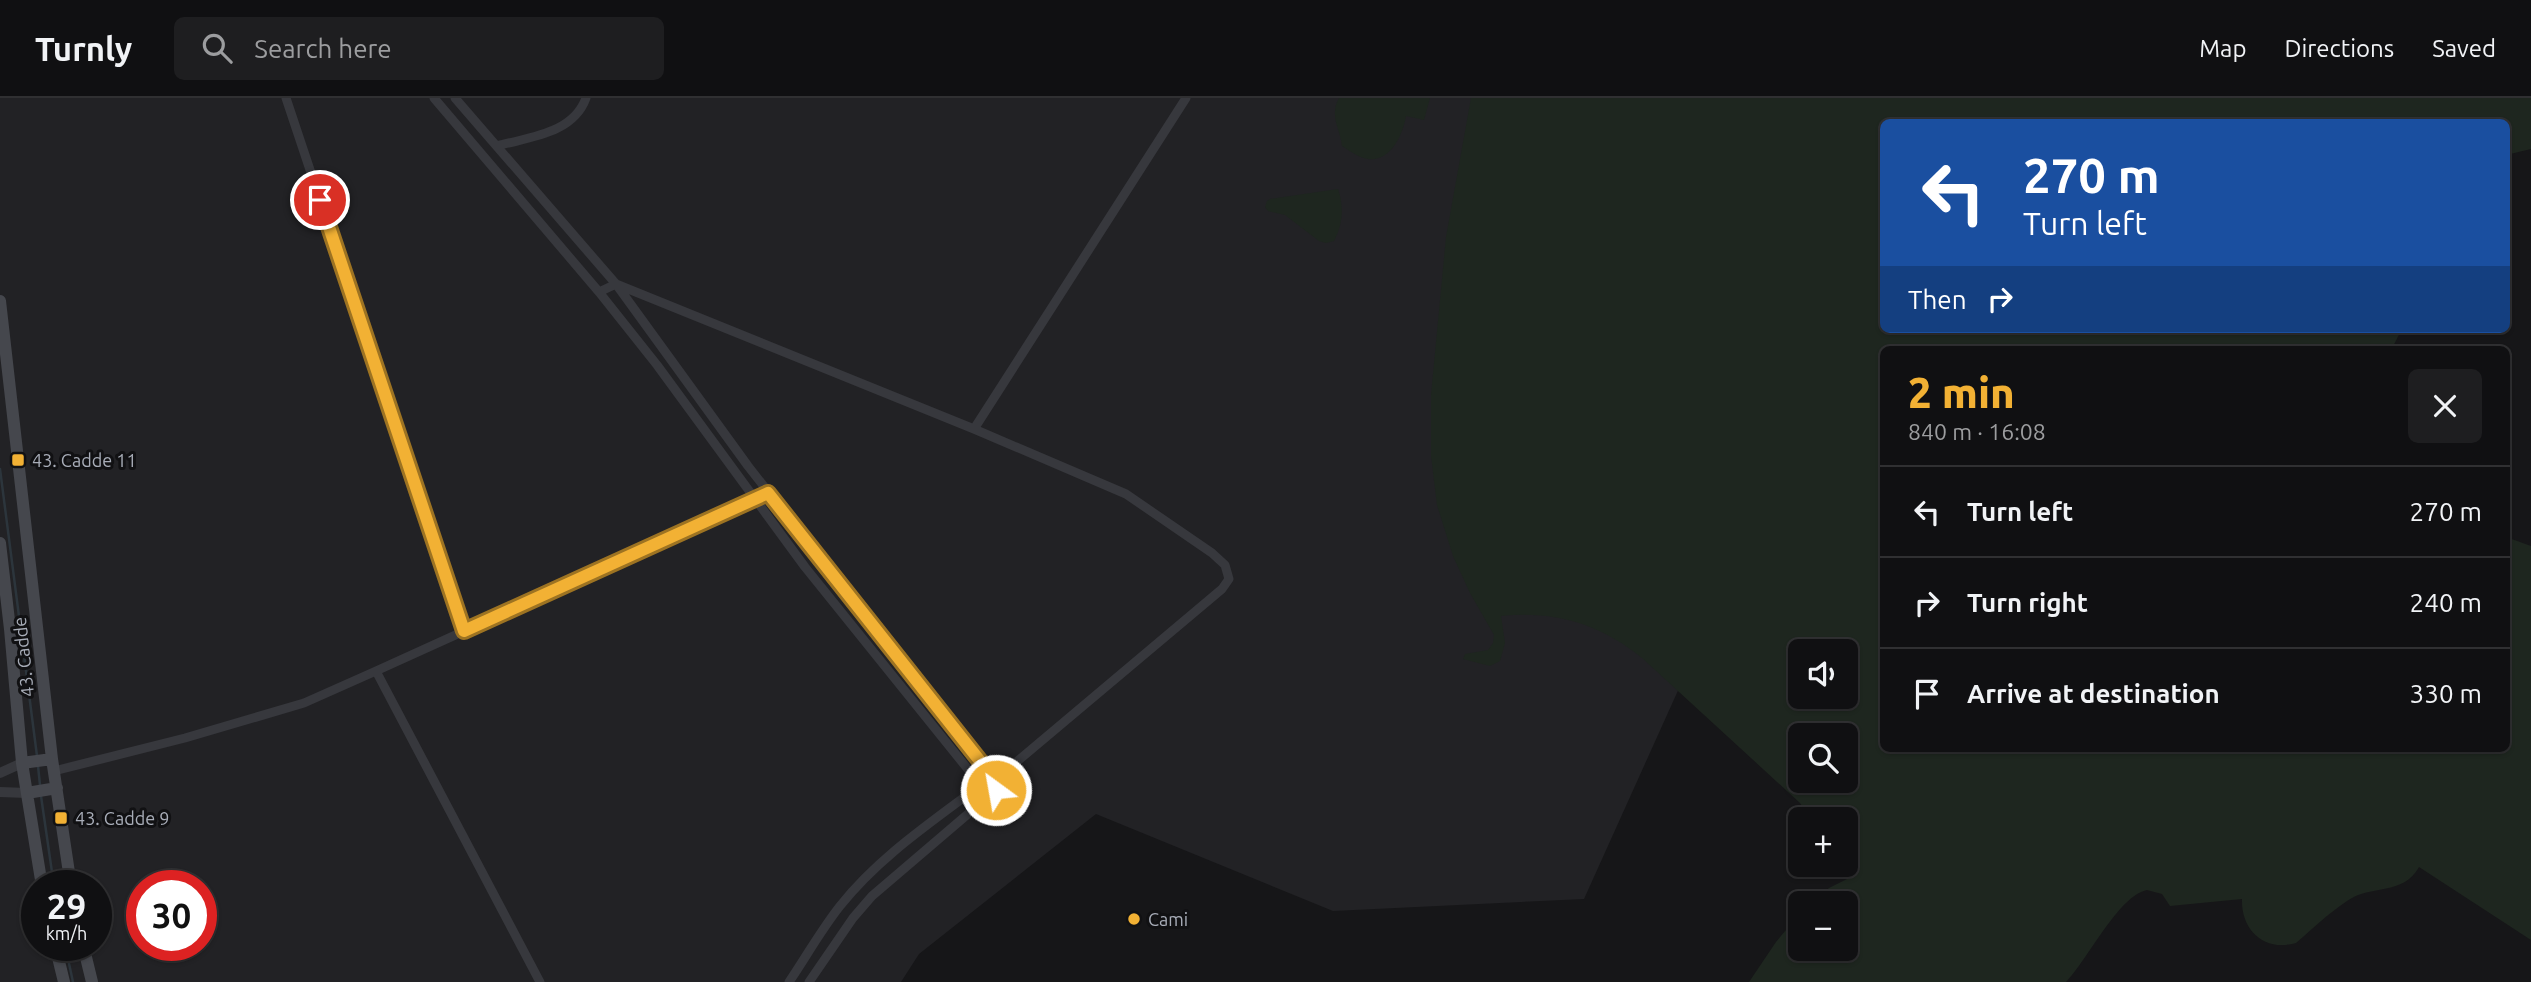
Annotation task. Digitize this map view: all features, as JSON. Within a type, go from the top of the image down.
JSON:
[{"type":"main road","name":"43. Cadde","points":[[0,301],[57,788]]},
{"type":"main road","name":"43. Cadde","points":[[0,543],[27,793]]},
{"type":"main road","points":[[22,763],[53,765]]},
{"type":"main road","points":[[39,870],[27,793],[57,788],[69,870]]},
{"type":"main road","points":[[59,961],[64,982]]},
{"type":"main road","points":[[87,961],[92,982]]},
{"type":"street","points":[[286,98],[464,631]]},
{"type":"street","points":[[434,98],[599,292],[657,365],[805,568],[978,785],[982,794],[989,796]]},
{"type":"street","points":[[455,98],[616,284],[768,493],[993,779],[996,790],[872,896],[848,924],[809,982]]},
{"type":"street","points":[[497,146],[562,127],[575,118],[586,98]]},
{"type":"street","points":[[974,429],[1186,98]]},
{"type":"street","points":[[599,292],[616,284],[974,429],[1126,494],[1212,553],[1225,565],[1229,574],[1222,589],[993,779]]},
{"type":"street","points":[[53,765],[185,738],[304,703],[768,493]]},
{"type":"street","points":[[376,671],[540,982]]},
{"type":"street","points":[[0,773],[22,763]]},
{"type":"street","points":[[789,982],[839,906],[856,888],[910,838],[978,785],[984,777],[993,779]]},
{"type":"street","points":[[0,792],[27,793]]},
{"type":"shaded area","points":[[0,98],[1945,98],[1891,119],[1880,119],[1880,243],[1584,899],[1333,911],[1096,814],[919,954],[901,982],[0,982]]},
{"type":"shaded area","points":[[1339,98],[1430,98],[1424,120],[1406,116],[1399,138],[1389,151],[1376,159],[1368,159],[1342,146],[1335,116]]},
{"type":"shaded area","points":[[1471,98],[2531,98],[2531,149],[2510,154],[2510,119],[1880,119],[1880,333],[2400,333],[2393,346],[1880,346],[1880,752],[2510,752],[2510,538],[2531,546],[2531,940],[2419,867],[2412,876],[2396,886],[2356,896],[2347,901],[2296,943],[2274,944],[2257,936],[2246,920],[2242,899],[2170,906],[2162,894],[2147,890],[2125,904],[2066,982],[1749,982],[1788,928],[1788,961],[1858,961],[1858,891],[1825,891],[1848,877],[1858,877],[1858,807],[1803,807],[1789,793],[1858,793],[1858,723],[1788,723],[1788,792],[1642,658],[1593,628],[1540,615],[1501,616],[1505,643],[1500,661],[1490,666],[1463,659],[1465,654],[1488,650],[1494,635],[1453,556],[1437,505],[1431,456],[1431,395],[1446,237]]},
{"type":"shaded area","points":[[1338,189],[1342,209],[1341,222],[1334,241],[1326,243],[1319,241],[1285,215],[1268,211],[1265,207],[1270,199]]},
{"type":"waterway","points":[[0,469],[37,756]]},
{"type":"waterway","points":[[38,766],[40,785]]},
{"type":"waterway","points":[[41,796],[52,870]]},
{"type":"waterway","points":[[68,961],[73,982]]},
{"type":"place","name":"43. Cadde 11","points":[[18,460]]},
{"type":"place","name":"43. Cadde 9","points":[[61,818]]},
{"type":"place","name":"Cami","points":[[1134,919]]},
{"type":"route","points":[[320,200],[464,631],[768,493],[995,780],[996,790]]}]
